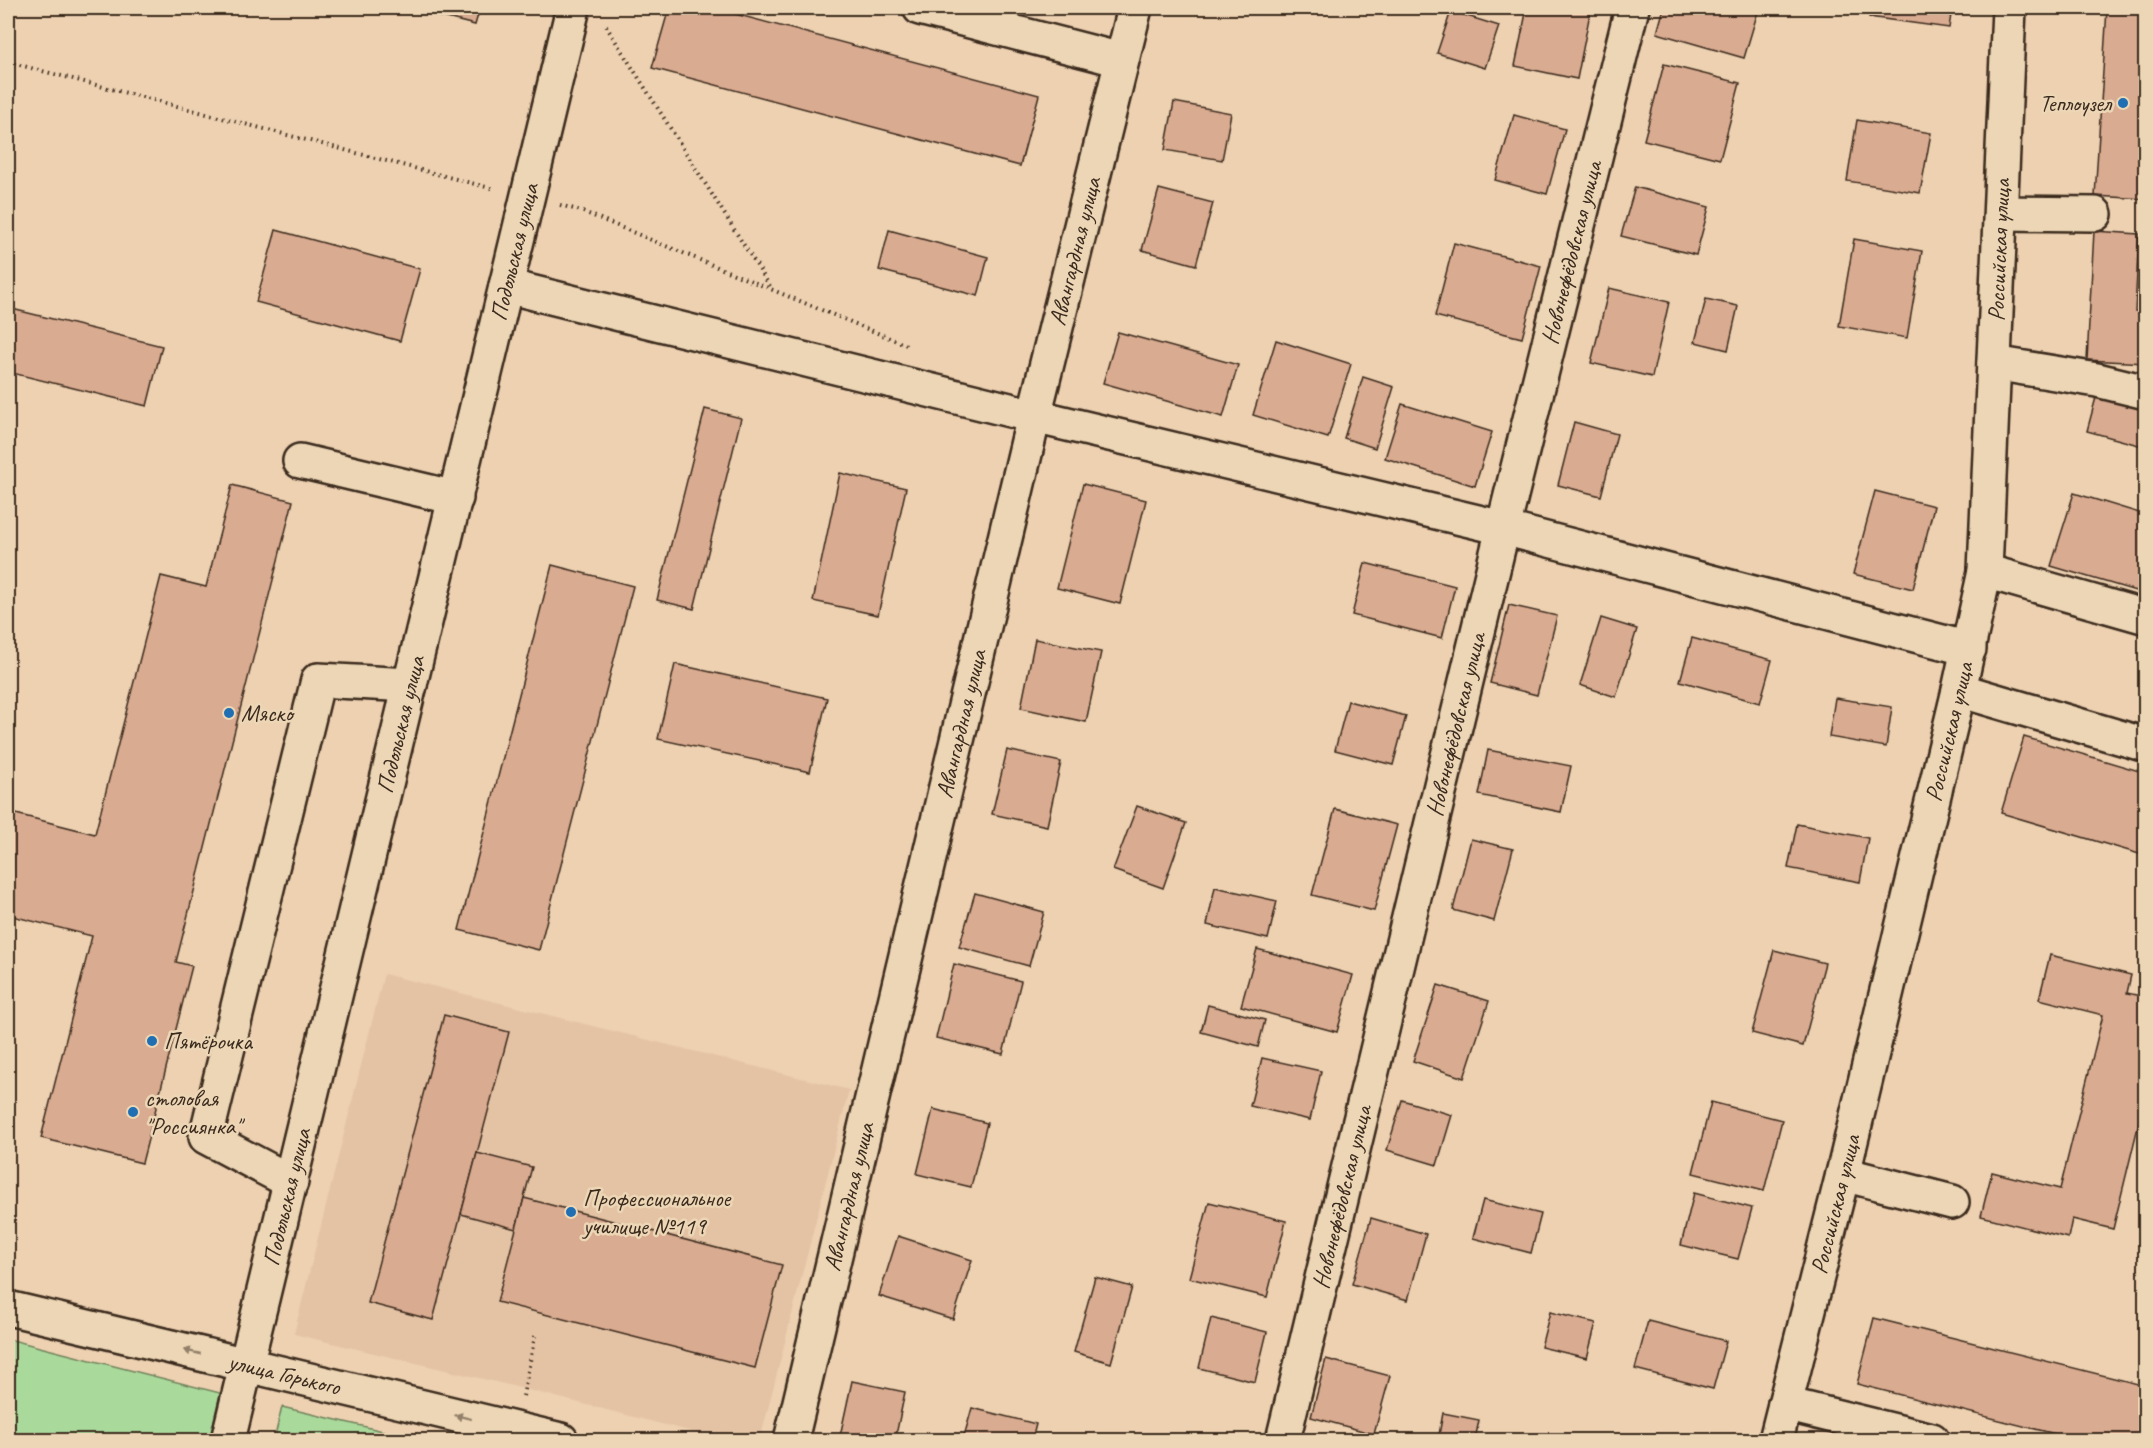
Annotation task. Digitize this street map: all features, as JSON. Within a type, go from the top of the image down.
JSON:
[{"type":"street","points":[[920,8],[1121,60]]},
{"type":"street","name":"Авангардная улица","points":[[791,1440],[1034,416],[1135,8]]},
{"type":"street","name":"Новонефёдовская улица","points":[[1283,1440],[1503,528],[1632,8]]},
{"type":"street","name":"Российская улица","points":[[1776,1440],[1843,1174],[1969,650],[1985,571],[2010,8]]},
{"type":"street","name":"Подольская улица","points":[[228,1440],[506,286],[587,13]]},
{"type":"street","points":[[2001,213],[2095,214]]},
{"type":"street","points":[[506,286],[1503,528],[1969,650]]},
{"type":"street","points":[[1994,363],[2097,380],[2145,392]]},
{"type":"street","points":[[300,461],[456,498]]},
{"type":"street","points":[[1985,571],[2145,617]]},
{"type":"street","points":[[291,1182],[206,1137],[318,680],[410,685]]},
{"type":"street","points":[[1959,690],[2145,746]]},
{"type":"street","points":[[1843,1174],[1952,1202]]},
{"type":"street","name":"улица Горького","points":[[8,1308],[561,1440]]},
{"type":"street","points":[[1785,1404],[1932,1440]]},
{"type":"path","points":[[587,13],[772,289]]},
{"type":"path","points":[[517,1430],[536,1336]]},
{"type":"shaded area","name":"Профессиональное училище №119","points":[[384,974],[849,1090],[760,1440],[724,1440],[525,1389],[294,1334]]},
{"type":"green space","points":[[8,1339],[220,1393],[210,1440],[8,1440]]},
{"type":"green space","points":[[282,1407],[421,1440],[274,1440]]},
{"type":"building","points":[[407,8],[480,8],[475,25]]},
{"type":"building","points":[[669,8],[713,8],[1039,95],[1020,166],[652,68]]},
{"type":"building","points":[[1527,8],[1591,8],[1577,79],[1515,66]]},
{"type":"building","points":[[1664,8],[1759,8],[1744,58],[1657,33]]},
{"type":"building","points":[[1870,8],[1952,8],[1949,28],[1869,17]]},
{"type":"building","name":"Теплоузел","points":[[2107,9],[2146,11],[2146,199],[2095,196]]},
{"type":"building","points":[[1451,11],[1499,26],[1485,68],[1437,53]]},
{"type":"building","points":[[1664,64],[1740,83],[1720,159],[1644,140]]},
{"type":"building","points":[[1174,102],[1231,113],[1222,160],[1165,150]]},
{"type":"building","points":[[1514,115],[1565,129],[1547,194],[1495,180]]},
{"type":"building","points":[[1857,120],[1931,133],[1920,193],[1847,181]]},
{"type":"building","points":[[1635,187],[1709,207],[1696,255],[1621,236]]},
{"type":"building","points":[[1159,189],[1213,203],[1196,265],[1142,250]]},
{"type":"building","points":[[276,230],[420,269],[400,341],[256,302]]},
{"type":"building","points":[[889,230],[988,257],[978,296],[879,270]]},
{"type":"building","points":[[2094,231],[2139,234],[2135,311],[2146,312],[2146,363],[2087,360]]},
{"type":"building","points":[[1854,239],[1922,251],[1907,338],[1839,326]]},
{"type":"building","points":[[1454,243],[1541,266],[1522,338],[1435,316]]},
{"type":"building","points":[[1609,288],[1669,302],[1652,377],[1591,363]]},
{"type":"building","points":[[1706,299],[1738,306],[1728,350],[1695,342]]},
{"type":"building","points":[[8,308],[162,346],[147,406],[8,372]]},
{"type":"building","points":[[1118,332],[1238,365],[1223,417],[1103,383]]},
{"type":"building","points":[[1276,340],[1351,364],[1328,438],[1253,415]]},
{"type":"building","points":[[1363,377],[1394,387],[1375,448],[1344,438]]},
{"type":"building","points":[[2098,390],[2146,404],[2146,447],[2087,431]]},
{"type":"building","points":[[1402,404],[1492,432],[1475,486],[1385,458]]},
{"type":"building","points":[[705,409],[741,418],[694,609],[657,600]]},
{"type":"building","points":[[1574,422],[1617,434],[1601,496],[1558,485]]},
{"type":"building","points":[[840,473],[906,488],[878,615],[813,601]]},
{"type":"building","points":[[1083,484],[1146,500],[1120,604],[1057,588]]},
{"type":"building","points":[[232,485],[293,501],[176,962],[192,966],[142,1163],[41,1138],[92,936],[8,915],[8,812],[95,834],[161,576],[206,587]]},
{"type":"building","points":[[1875,491],[1934,506],[1913,589],[1853,574]]},
{"type":"building","points":[[2074,493],[2146,515],[2146,594],[2051,566]]},
{"type":"building","points":[[1365,563],[1455,586],[1442,638],[1352,615]]},
{"type":"building","points":[[552,565],[633,586],[539,950],[459,930]]},
{"type":"building","points":[[1509,605],[1557,616],[1537,695],[1490,683]]},
{"type":"building","points":[[1601,618],[1637,629],[1616,697],[1580,685]]},
{"type":"building","points":[[1692,638],[1772,660],[1760,703],[1680,681]]},
{"type":"building","points":[[1035,639],[1101,652],[1086,722],[1021,708]]},
{"type":"building","points":[[675,664],[827,698],[810,772],[658,739]]},
{"type":"building","points":[[1835,698],[1892,707],[1886,747],[1829,737]]},
{"type":"building","points":[[1348,701],[1406,716],[1393,765],[1335,750]]},
{"type":"building","points":[[2024,737],[2146,773],[2146,856],[2001,813]]},
{"type":"building","points":[[1007,750],[1061,762],[1047,826],[992,814]]},
{"type":"building","points":[[1488,750],[1571,766],[1561,812],[1479,795]]},
{"type":"building","points":[[1137,806],[1186,823],[1163,888],[1113,870]]},
{"type":"building","points":[[1335,809],[1397,825],[1374,911],[1312,895]]},
{"type":"building","points":[[1797,824],[1868,838],[1860,882],[1788,868]]},
{"type":"building","points":[[1471,839],[1513,849],[1494,921],[1453,910]]},
{"type":"building","points":[[1215,887],[1277,901],[1268,939],[1207,925]]},
{"type":"building","points":[[975,893],[1044,912],[1029,966],[959,947]]},
{"type":"building","points":[[1257,949],[1353,975],[1337,1032],[1241,1006]]},
{"type":"building","points":[[1774,950],[1825,963],[1803,1046],[1752,1033]]},
{"type":"building","points":[[2050,955],[2131,975],[2127,993],[2146,997],[2146,1094],[2113,1229],[2072,1219],[2068,1238],[1981,1216],[1992,1172],[2060,1189],[2103,1015],[2039,999]]},
{"type":"building","points":[[954,964],[1021,981],[1003,1054],[936,1038]]},
{"type":"building","points":[[1438,985],[1489,1001],[1464,1078],[1413,1061]]},
{"type":"building","points":[[1208,1005],[1265,1020],[1258,1047],[1201,1032]]},
{"type":"building","points":[[444,1015],[509,1032],[433,1320],[368,1303]]},
{"type":"building","points":[[1262,1058],[1321,1071],[1310,1120],[1250,1106]]},
{"type":"building","points":[[1402,1100],[1452,1115],[1437,1165],[1387,1150]]},
{"type":"building","points":[[1711,1102],[1782,1120],[1764,1191],[1693,1173]]},
{"type":"building","points":[[933,1109],[987,1123],[971,1187],[917,1174]]},
{"type":"building","points":[[477,1153],[532,1167],[516,1229],[461,1214]]},
{"type":"building","points":[[1694,1193],[1752,1208],[1738,1259],[1681,1245]]},
{"type":"building","points":[[524,1198],[782,1265],[755,1368],[497,1302]]},
{"type":"building","points":[[1483,1200],[1541,1214],[1531,1253],[1473,1238]]},
{"type":"building","points":[[1209,1202],[1286,1221],[1267,1297],[1189,1278]]},
{"type":"building","points":[[1371,1218],[1426,1234],[1408,1300],[1352,1284]]},
{"type":"building","points":[[898,1236],[972,1260],[953,1319],[879,1296]]},
{"type":"building","points":[[1095,1277],[1132,1287],[1111,1363],[1074,1352]]},
{"type":"building","points":[[1550,1312],[1596,1323],[1587,1358],[1541,1347]]},
{"type":"building","points":[[1211,1318],[1267,1332],[1255,1382],[1199,1368]]},
{"type":"building","points":[[1874,1318],[2146,1386],[2146,1440],[2079,1440],[1857,1384]]},
{"type":"building","points":[[1648,1321],[1726,1341],[1713,1389],[1635,1369]]},
{"type":"building","points":[[1326,1359],[1390,1376],[1374,1434],[1311,1417]]},
{"type":"building","points":[[852,1381],[905,1392],[895,1440],[861,1440],[840,1436]]},
{"type":"building","points":[[972,1408],[1036,1424],[1032,1440],[963,1440]]},
{"type":"building","points":[[1443,1413],[1479,1420],[1475,1440],[1438,1440]]},
{"type":"place","name":"Теплоузел","points":[[2123,103]]},
{"type":"place","name":"Мяско","points":[[229,713]]},
{"type":"place","name":"Пятёрочка","points":[[152,1041]]},
{"type":"place","name":"столовая \"Россиянка\"","points":[[133,1112]]},
{"type":"place","name":"Профессиональное училище №119","points":[[571,1212]]}]
